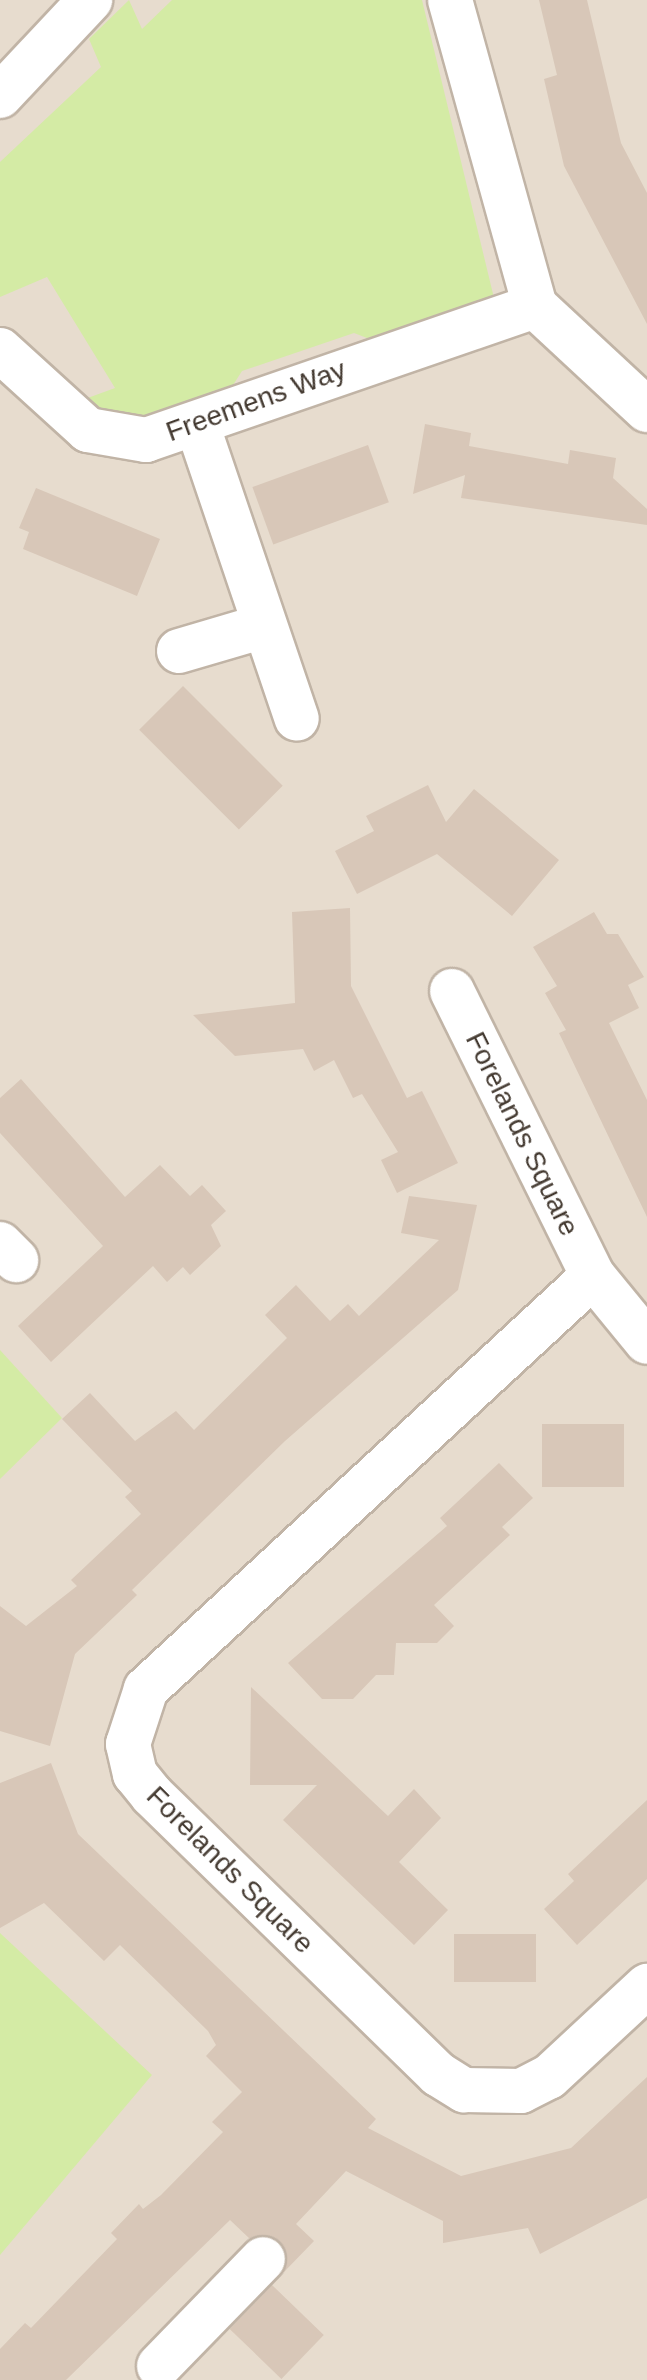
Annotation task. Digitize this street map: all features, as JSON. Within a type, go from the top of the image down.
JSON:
[{"type":"street","points":[[0,96],[90,0]]},
{"type":"street","points":[[450,0],[535,306],[647,410]]},
{"type":"street","name":"Freemens Way","points":[[0,350],[88,430],[146,440],[535,306]]},
{"type":"street","points":[[197,424],[297,719]]},
{"type":"street","points":[[179,651],[264,626]]},
{"type":"street","name":"Forelands Square","points":[[452,991],[593,1276],[647,1342]]},
{"type":"street","name":"Forelands Square","points":[[593,1276],[146,1689],[128,1744],[135,1774],[152,1795],[438,2074],[464,2090],[521,2091],[549,2077],[647,1986]]},
{"type":"street","points":[[159,2375],[263,2259]]},
{"type":"shaded area","points":[[0,0],[647,0],[647,2380],[0,2380]]},
{"type":"green space","points":[[129,0],[142,29],[172,0],[422,0],[494,298],[380,343],[354,333],[242,371],[226,396],[142,427],[74,403],[115,388],[47,277],[0,297],[0,162],[101,67],[89,39]]},
{"type":"green space","points":[[0,1350],[62,1418],[0,1479]]},
{"type":"green space","points":[[0,1933],[152,2075],[0,2255]]},
{"type":"building","points":[[539,0],[587,0],[621,143],[647,193],[647,324],[564,166],[544,79],[557,75]]},
{"type":"building","points":[[425,424],[471,433],[469,446],[568,464],[570,450],[616,458],[613,478],[647,509],[647,525],[461,498],[465,475],[413,494]]},
{"type":"building","points":[[368,445],[389,502],[273,544],[252,487]]},
{"type":"building","points":[[36,488],[160,539],[137,596],[23,549],[29,532],[19,528]]},
{"type":"building","points":[[183,686],[283,786],[239,830],[139,730]]},
{"type":"building","points":[[428,785],[446,822],[474,789],[559,860],[512,916],[437,854],[357,894],[335,851],[374,831],[366,816]]},
{"type":"building","points":[[350,908],[351,986],[407,1098],[422,1091],[458,1163],[397,1193],[381,1160],[398,1152],[362,1094],[353,1098],[334,1060],[314,1071],[303,1049],[235,1056],[193,1015],[295,1003],[292,912]]},
{"type":"building","points":[[594,912],[607,934],[618,934],[644,977],[628,985],[639,1008],[609,1023],[647,1100],[647,1217],[559,1033],[566,1030],[545,993],[557,986],[533,947]]},
{"type":"building","points":[[21,1079],[125,1197],[160,1165],[190,1196],[202,1185],[226,1211],[211,1225],[221,1246],[190,1275],[183,1267],[167,1282],[153,1266],[51,1362],[18,1326],[103,1246],[0,1133],[0,1098]]},
{"type":"building","points":[[409,1196],[477,1205],[458,1290],[285,1441],[132,1590],[137,1595],[75,1654],[50,1746],[0,1731],[0,1606],[26,1626],[77,1586],[71,1580],[141,1514],[125,1497],[132,1491],[62,1419],[90,1393],[135,1441],[176,1411],[194,1430],[287,1338],[265,1315],[296,1285],[330,1321],[348,1304],[359,1316],[439,1240],[401,1233]]},
{"type":"building","points":[[542,1424],[624,1424],[624,1487],[542,1487]]},
{"type":"building","points":[[499,1463],[533,1498],[502,1527],[510,1535],[434,1605],[454,1626],[437,1643],[396,1643],[394,1675],[376,1675],[353,1699],[322,1699],[288,1663],[447,1526],[440,1518]]},
{"type":"building","points":[[251,1687],[388,1816],[414,1789],[441,1818],[399,1862],[448,1910],[414,1945],[283,1820],[317,1785],[250,1785]]},
{"type":"building","points":[[51,1763],[78,1834],[376,2119],[368,2128],[461,2176],[571,2148],[647,2077],[647,2198],[540,2254],[528,2228],[443,2243],[443,2221],[346,2171],[296,2224],[314,2241],[284,2272],[280,2241],[250,2239],[230,2220],[66,2380],[0,2380],[0,2349],[25,2323],[31,2328],[117,2239],[111,2233],[139,2204],[143,2209],[161,2195],[223,2132],[212,2122],[242,2092],[206,2056],[216,2045],[208,2031],[120,1945],[104,1961],[44,1903],[0,1928],[0,1783]]},
{"type":"building","points":[[647,1800],[647,1879],[577,1945],[544,1909],[574,1881],[568,1874]]},
{"type":"building","points":[[454,1934],[536,1934],[536,1982],[454,1982]]},
{"type":"building","points":[[272,2285],[324,2335],[281,2379],[230,2329]]}]
